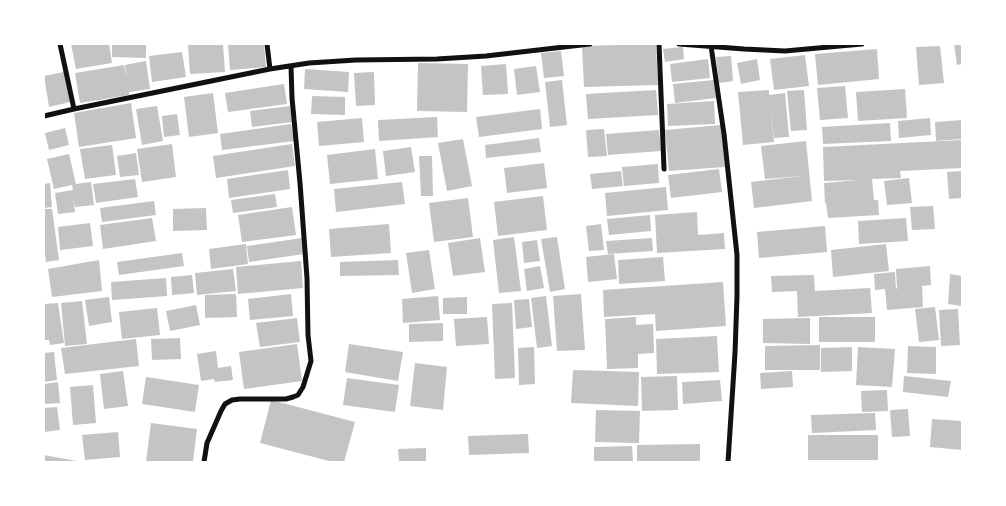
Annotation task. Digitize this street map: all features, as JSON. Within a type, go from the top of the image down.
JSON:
[{"type":"street","points":[[60,44],[74,109]]},
{"type":"street","points":[[267,44],[270,68]]},
{"type":"street","points":[[540,44],[540,50]]},
{"type":"street","points":[[44,116],[270,68],[356,60],[486,56],[590,44]]},
{"type":"street","points":[[659,44],[664,169]]},
{"type":"street","points":[[679,44],[785,51],[862,44]]},
{"type":"street","points":[[711,46],[724,134],[737,255],[735,353],[728,462]]},
{"type":"street","points":[[204,462],[207,443],[225,404],[240,398],[293,398],[298,395],[303,387],[311,361],[308,334],[306,259],[291,66]]},
{"type":"building","points":[[71,44],[109,44],[112,63],[76,69]]},
{"type":"building","points":[[112,44],[146,44],[146,58],[112,57]]},
{"type":"building","points":[[188,44],[223,44],[225,72],[190,74]]},
{"type":"building","points":[[228,44],[264,44],[266,67],[230,70]]},
{"type":"building","points":[[656,44],[658,85],[584,87],[582,46]]},
{"type":"building","points":[[954,44],[962,44],[962,64],[957,65]]},
{"type":"building","points":[[940,46],[944,83],[919,85],[916,47]]},
{"type":"building","points":[[683,47],[684,59],[665,62],[663,49]]},
{"type":"building","points":[[877,49],[879,79],[818,85],[815,54]]},
{"type":"building","points":[[561,51],[564,76],[544,78],[541,53]]},
{"type":"building","points":[[182,52],[186,77],[152,82],[149,56]]},
{"type":"building","points":[[805,55],[809,86],[774,90],[770,59]]},
{"type":"building","points":[[731,56],[733,81],[719,83],[716,57]]},
{"type":"building","points":[[708,59],[710,78],[672,82],[670,64]]},
{"type":"building","points":[[757,59],[760,80],[741,84],[737,63]]},
{"type":"building","points":[[146,61],[150,89],[129,92],[129,95],[80,103],[75,73],[124,65],[127,77],[125,65]]},
{"type":"building","points":[[418,63],[468,64],[467,112],[417,111]]},
{"type":"building","points":[[506,64],[508,94],[483,95],[481,66]]},
{"type":"building","points":[[536,66],[540,92],[517,95],[514,69]]},
{"type":"building","points":[[305,69],[349,72],[348,92],[304,89]]},
{"type":"building","points":[[64,72],[70,102],[49,107],[44,76]]},
{"type":"building","points":[[374,72],[375,105],[356,106],[354,73]]},
{"type":"building","points":[[562,80],[567,125],[550,127],[545,82]]},
{"type":"building","points":[[714,80],[716,98],[675,103],[673,84]]},
{"type":"building","points":[[284,84],[287,104],[228,112],[225,93]]},
{"type":"building","points":[[845,86],[848,118],[820,120],[817,88]]},
{"type":"building","points":[[905,89],[907,118],[858,121],[856,92]]},
{"type":"building","points":[[656,90],[658,115],[588,119],[586,94]]},
{"type":"building","points":[[769,90],[769,95],[785,93],[789,137],[774,138],[770,106],[774,142],[743,145],[738,92]]},
{"type":"building","points":[[804,90],[807,130],[791,131],[787,91]]},
{"type":"building","points":[[213,93],[218,133],[189,137],[184,97]]},
{"type":"building","points":[[312,96],[345,97],[345,115],[311,114]]},
{"type":"building","points":[[714,101],[715,124],[668,126],[667,104]]},
{"type":"building","points":[[131,103],[136,138],[79,147],[74,113]]},
{"type":"building","points":[[157,106],[163,141],[142,145],[136,109]]},
{"type":"building","points":[[290,106],[292,122],[252,127],[250,111]]},
{"type":"building","points":[[540,109],[542,129],[479,137],[476,117]]},
{"type":"building","points":[[177,114],[180,135],[164,137],[162,116]]},
{"type":"building","points":[[437,117],[438,137],[379,141],[378,120]]},
{"type":"building","points":[[362,118],[364,142],[319,146],[317,122]]},
{"type":"building","points":[[930,118],[931,135],[899,138],[898,121]]},
{"type":"building","points":[[962,120],[962,139],[936,141],[935,122]]},
{"type":"building","points":[[890,123],[891,141],[823,144],[822,127]]},
{"type":"building","points":[[291,124],[294,141],[222,150],[220,134]]},
{"type":"building","points":[[721,125],[725,167],[669,171],[665,130]]},
{"type":"building","points":[[65,128],[69,145],[49,150],[45,133]]},
{"type":"building","points":[[604,129],[607,156],[588,157],[586,130]]},
{"type":"building","points":[[659,130],[661,151],[608,155],[606,134]]},
{"type":"building","points":[[539,138],[541,152],[486,158],[485,145]]},
{"type":"building","points":[[463,139],[472,186],[447,191],[438,143]]},
{"type":"building","points":[[962,140],[962,168],[900,171],[901,178],[872,179],[874,200],[878,200],[879,215],[828,218],[824,183],[860,180],[824,181],[823,147]]},
{"type":"building","points":[[806,141],[812,201],[754,208],[751,182],[802,176],[765,179],[761,146]]},
{"type":"building","points":[[172,144],[176,177],[142,182],[137,149]]},
{"type":"building","points":[[292,144],[295,166],[216,178],[213,156]]},
{"type":"building","points":[[112,145],[116,175],[85,179],[80,149]]},
{"type":"building","points":[[411,147],[415,172],[386,176],[383,151]]},
{"type":"building","points":[[375,149],[378,179],[330,184],[327,155]]},
{"type":"building","points":[[136,153],[139,175],[120,177],[117,156]]},
{"type":"building","points":[[69,154],[76,184],[91,182],[94,205],[75,207],[73,196],[75,212],[58,214],[55,193],[73,190],[72,185],[54,189],[47,159]]},
{"type":"building","points":[[419,156],[432,156],[433,196],[421,196]]},
{"type":"building","points":[[544,163],[547,188],[507,193],[504,168]]},
{"type":"building","points":[[658,164],[659,183],[624,186],[622,167]]},
{"type":"building","points":[[719,169],[722,192],[671,198],[668,175]]},
{"type":"building","points":[[288,170],[290,189],[229,198],[227,179]]},
{"type":"building","points":[[621,171],[623,186],[592,189],[590,174]]},
{"type":"building","points":[[962,171],[962,198],[949,199],[947,172]]},
{"type":"building","points":[[909,178],[912,203],[887,205],[884,181]]},
{"type":"building","points":[[135,179],[138,197],[96,203],[93,184]]},
{"type":"building","points":[[402,182],[405,204],[336,212],[334,189]]},
{"type":"building","points":[[50,183],[52,207],[44,208],[44,184]]},
{"type":"building","points":[[666,187],[668,210],[607,216],[605,193]]},
{"type":"building","points":[[275,194],[277,207],[233,213],[231,200]]},
{"type":"building","points":[[543,196],[547,230],[498,236],[494,202]]},
{"type":"building","points":[[468,198],[473,237],[434,242],[429,203]]},
{"type":"building","points":[[154,201],[156,215],[102,222],[100,208]]},
{"type":"building","points":[[933,206],[935,229],[912,230],[910,207]]},
{"type":"building","points":[[292,207],[296,235],[242,242],[238,215]]},
{"type":"building","points":[[206,208],[207,230],[173,231],[173,209]]},
{"type":"building","points":[[44,209],[52,209],[59,260],[46,262]]},
{"type":"building","points":[[697,212],[698,235],[724,233],[725,249],[657,253],[655,215]]},
{"type":"building","points":[[650,215],[651,231],[609,235],[607,219]]},
{"type":"building","points":[[152,218],[156,241],[103,249],[100,225]]},
{"type":"building","points":[[906,218],[908,241],[859,244],[858,221]]},
{"type":"building","points":[[90,223],[93,246],[60,250],[58,227]]},
{"type":"building","points":[[389,224],[391,253],[331,257],[329,229]]},
{"type":"building","points":[[601,224],[604,250],[589,251],[586,226]]},
{"type":"building","points":[[825,226],[827,252],[759,258],[757,232]]},
{"type":"building","points":[[514,237],[521,291],[499,293],[493,240]]},
{"type":"building","points":[[557,237],[565,289],[550,292],[541,239]]},
{"type":"building","points":[[302,238],[304,254],[249,262],[247,246]]},
{"type":"building","points":[[480,238],[485,272],[453,276],[448,243]]},
{"type":"building","points":[[652,238],[653,251],[608,254],[606,241]]},
{"type":"building","points":[[537,240],[540,261],[524,263],[522,242]]},
{"type":"building","points":[[246,244],[248,264],[211,269],[209,249]]},
{"type":"building","points":[[886,244],[889,271],[833,277],[831,250]]},
{"type":"building","points":[[429,250],[435,289],[412,293],[406,253]]},
{"type":"building","points":[[182,253],[184,266],[119,275],[117,262]]},
{"type":"building","points":[[614,254],[617,279],[588,282],[586,257]]},
{"type":"building","points":[[663,257],[665,281],[619,284],[618,260]]},
{"type":"building","points":[[99,260],[102,291],[52,297],[48,269]]},
{"type":"building","points":[[398,260],[399,275],[340,276],[340,262]]},
{"type":"building","points":[[301,261],[303,288],[238,294],[236,267]]},
{"type":"building","points":[[540,266],[544,288],[527,291],[524,269]]},
{"type":"building","points":[[930,266],[931,285],[922,286],[923,307],[887,310],[885,289],[875,290],[874,274],[895,272],[896,289],[896,269]]},
{"type":"building","points":[[233,269],[236,291],[197,295],[195,273]]},
{"type":"building","points":[[950,274],[962,276],[962,306],[948,304]]},
{"type":"building","points":[[192,275],[194,293],[172,295],[171,277]]},
{"type":"building","points":[[814,275],[815,291],[870,288],[872,313],[798,317],[797,291],[772,292],[771,276]]},
{"type":"building","points":[[166,278],[167,296],[112,300],[111,282]]},
{"type":"building","points":[[723,282],[726,326],[656,331],[655,314],[604,317],[603,290]]},
{"type":"building","points":[[236,294],[237,317],[205,318],[205,295]]},
{"type":"building","points":[[291,294],[293,316],[250,320],[248,299]]},
{"type":"building","points":[[581,294],[585,350],[557,351],[553,296]]},
{"type":"building","points":[[438,296],[440,320],[403,323],[402,299]]},
{"type":"building","points":[[546,296],[552,346],[537,348],[531,298]]},
{"type":"building","points":[[109,297],[112,322],[89,326],[85,300]]},
{"type":"building","points":[[467,297],[467,314],[443,314],[443,298]]},
{"type":"building","points":[[529,299],[532,327],[516,329],[514,300]]},
{"type":"building","points":[[82,301],[87,344],[65,346],[61,303]]},
{"type":"building","points":[[58,303],[64,343],[50,345],[49,340],[44,340],[44,304]]},
{"type":"building","points":[[512,303],[515,378],[495,379],[492,304]]},
{"type":"building","points":[[196,305],[200,325],[170,331],[166,311]]},
{"type":"building","points":[[935,307],[939,340],[919,342],[915,309]]},
{"type":"building","points":[[157,308],[160,335],[122,339],[119,312]]},
{"type":"building","points":[[958,309],[960,345],[941,346],[939,310]]},
{"type":"building","points":[[487,317],[489,344],[456,346],[454,319]]},
{"type":"building","points":[[636,317],[636,325],[653,324],[654,353],[638,354],[638,368],[607,369],[605,319]]},
{"type":"building","points":[[819,317],[875,317],[875,342],[819,342]]},
{"type":"building","points":[[297,318],[300,342],[260,347],[256,323]]},
{"type":"building","points":[[810,318],[810,344],[763,343],[763,319]]},
{"type":"building","points":[[443,323],[443,341],[409,342],[409,324]]},
{"type":"building","points":[[717,336],[719,372],[657,374],[656,339]]},
{"type":"building","points":[[180,338],[181,359],[152,360],[151,339]]},
{"type":"building","points":[[136,339],[139,366],[65,374],[61,348]]},
{"type":"building","points":[[297,344],[302,381],[244,389],[239,352]]},
{"type":"building","points":[[349,344],[403,352],[398,381],[345,372]]},
{"type":"building","points":[[820,345],[820,370],[765,370],[765,346]]},
{"type":"building","points":[[908,346],[936,347],[936,374],[907,373]]},
{"type":"building","points":[[534,347],[535,384],[519,385],[518,348]]},
{"type":"building","points":[[852,347],[852,371],[821,372],[821,348]]},
{"type":"building","points":[[858,347],[895,349],[892,387],[856,385]]},
{"type":"building","points":[[216,351],[218,368],[231,366],[233,380],[215,382],[214,379],[201,381],[197,354]]},
{"type":"building","points":[[54,352],[57,380],[44,382],[44,353]]},
{"type":"building","points":[[415,363],[447,367],[443,410],[410,406]]},
{"type":"building","points":[[573,370],[639,372],[638,406],[571,403]]},
{"type":"building","points":[[123,371],[128,406],[104,409],[100,374]]},
{"type":"building","points":[[792,371],[793,387],[761,389],[760,373]]},
{"type":"building","points":[[677,376],[678,410],[642,411],[641,377]]},
{"type":"building","points":[[904,376],[951,381],[948,397],[903,392]]},
{"type":"building","points":[[146,377],[199,385],[195,412],[142,404]]},
{"type":"building","points":[[347,378],[399,385],[395,412],[343,405]]},
{"type":"building","points":[[720,380],[722,401],[683,404],[682,382]]},
{"type":"building","points":[[58,382],[60,403],[44,404],[44,384]]},
{"type":"building","points":[[93,385],[96,423],[73,425],[70,387]]},
{"type":"building","points":[[887,390],[888,411],[862,412],[861,391]]},
{"type":"building","points":[[271,400],[355,422],[344,462],[333,462],[260,443]]},
{"type":"building","points":[[57,407],[60,430],[44,432],[44,408]]},
{"type":"building","points":[[908,409],[910,436],[892,437],[890,410]]},
{"type":"building","points":[[596,410],[640,411],[639,443],[595,442]]},
{"type":"building","points":[[875,413],[876,430],[812,433],[811,415]]},
{"type":"building","points":[[932,419],[962,421],[962,450],[930,447]]},
{"type":"building","points":[[151,423],[197,429],[193,462],[146,462]]},
{"type":"building","points":[[118,432],[120,457],[85,460],[82,435]]},
{"type":"building","points":[[528,434],[529,453],[469,455],[468,436]]},
{"type":"building","points":[[808,435],[878,435],[878,460],[808,460]]},
{"type":"building","points":[[700,444],[700,462],[637,462],[637,445]]},
{"type":"building","points":[[632,446],[633,462],[594,462],[594,447]]},
{"type":"building","points":[[426,448],[426,462],[399,462],[398,449]]},
{"type":"building","points":[[44,455],[77,461],[77,462],[44,462]]}]
